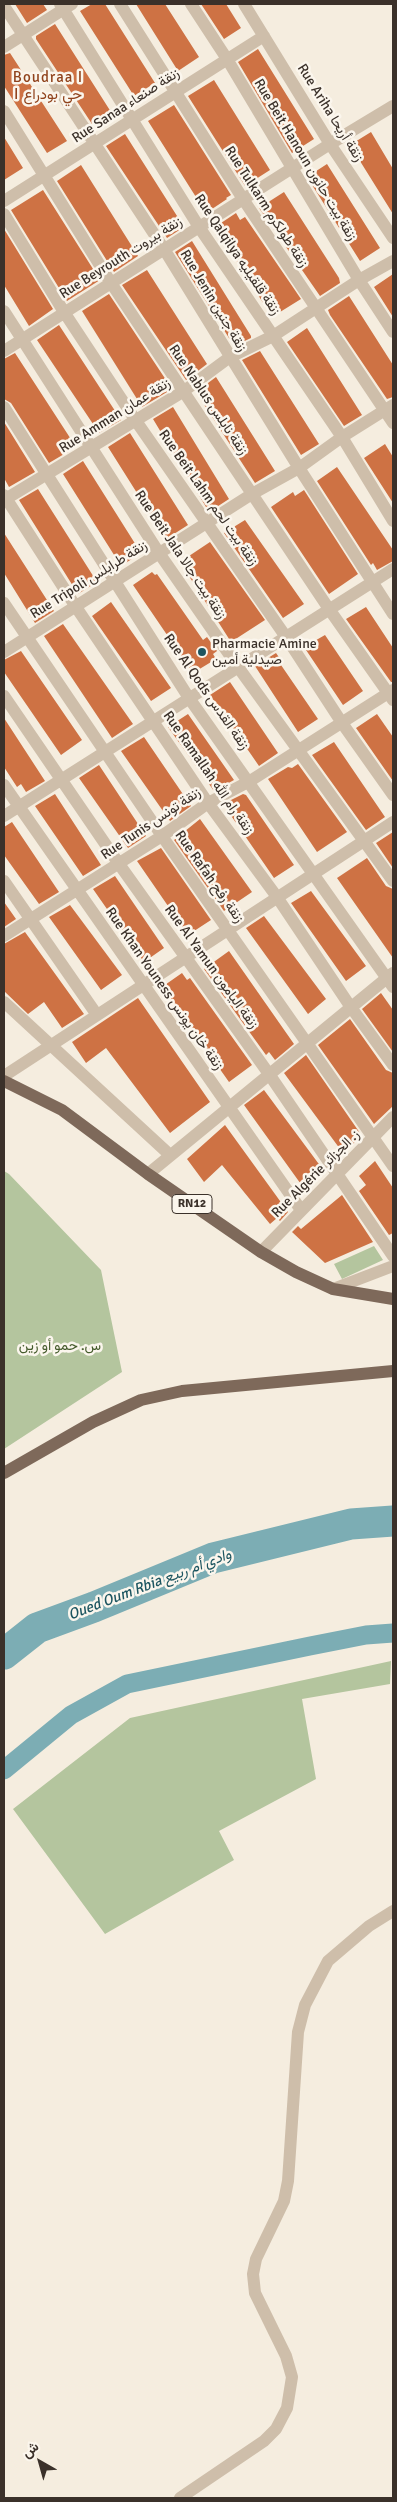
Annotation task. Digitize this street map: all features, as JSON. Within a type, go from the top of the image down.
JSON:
[{"type":"main road","name":"RN12","points":[[4,1081],[62,1110],[148,1174],[261,1252],[333,1290],[393,1299]]},
{"type":"main road","points":[[4,1473],[93,1422],[141,1400],[182,1391],[393,1371]]},
{"type":"street","name":"Rue Tulkarm زنقة طولكرم","points":[[120,4],[174,92],[315,310],[389,407],[393,423]]},
{"type":"street","name":"Rue Beit Hanoun زنقة بيت حانون","points":[[191,4],[227,59],[291,169],[393,332]]},
{"type":"street","name":"Rue Ariha زنقة أريحا","points":[[244,4],[330,144],[393,238]]},
{"type":"street","name":"Rue Jenin زنقة جنين","points":[[4,6],[164,249],[299,468],[393,614]]},
{"type":"street","points":[[4,47],[65,6]]},
{"type":"street","name":"Rue Qalqilya زنقة قلقيليه","points":[[65,6],[131,120],[199,226],[342,437],[393,521]]},
{"type":"street","name":"Rue Sanaa زنقة صنعاء","points":[[4,201],[264,36]]},
{"type":"street","name":"Rue Beyrouth زنقة بيروت","points":[[4,350],[393,106]]},
{"type":"street","name":"Rue Nablus زنقة نابلس","points":[[4,112],[111,283],[329,610],[392,694]]},
{"type":"street","name":"Rue Beit Lahm زنقة بيت لحم","points":[[4,214],[64,312],[136,421],[393,795]]},
{"type":"street","name":"Rue Amman زنقة عمان","points":[[4,498],[47,476],[184,391],[230,357],[273,336],[359,280],[393,261]]},
{"type":"street","name":"Rue Beit Jala زنقة بيت جالا","points":[[4,311],[159,554],[238,667],[365,840],[393,882]]},
{"type":"street","name":"Rue Tripoli زنقة طرابلس","points":[[4,652],[207,522],[299,468],[342,437],[389,407]]},
{"type":"street","name":"Rue Al Qods زنقة القدس","points":[[4,408],[189,698],[391,979]]},
{"type":"street","name":"Rue Ramallah زنقة رام الله","points":[[4,498],[208,803],[277,898],[350,1006],[393,1064]]},
{"type":"street","points":[[4,816],[393,569]]},
{"type":"street","name":"Rue Rafah زنقة رفح","points":[[4,603],[162,836],[393,1166]]},
{"type":"street","name":"Rue Tunis زنقة تونس","points":[[4,936],[162,836],[208,803],[250,781],[392,694]]},
{"type":"street","name":"Rue Al Yamun زنقة اليامون","points":[[4,696],[118,864],[269,1074],[393,1256]]},
{"type":"street","name":"Rue Khan Youness زنقة خان يونس","points":[[4,785],[76,891],[144,984],[301,1210]]},
{"type":"street","points":[[4,1076],[393,822]]},
{"type":"street","points":[[4,882],[96,1015]]},
{"type":"street","points":[[148,1174],[308,1043],[350,1006],[391,979]]},
{"type":"street","points":[[4,1002],[170,1155]]},
{"type":"street","name":"Rue Algérie ز. الجزائر","points":[[261,1252],[393,1117]]},
{"type":"street","points":[[333,1290],[393,1266]]},
{"type":"street","points":[[180,2498],[264,2441],[276,2428],[287,2408],[292,2377],[286,2356],[255,2294],[253,2274],[256,2259],[284,2201],[288,2181],[298,2032],[305,2005],[328,1961],[369,1926],[393,1911]]},
{"type":"green space","name":"س. حمو أو زين","points":[[4,1171],[101,1270],[122,1372],[4,1449]]},
{"type":"green space","points":[[374,1246],[383,1260],[342,1279],[334,1264]]},
{"type":"green space","points":[[391,1661],[390,1684],[302,1699],[316,1779],[219,1831],[234,1860],[105,1934],[13,1809],[130,1718]]},
{"type":"building","points":[[15,4],[43,4],[47,10],[27,23]]},
{"type":"building","points":[[92,4],[105,4],[155,83],[134,96],[80,11]]},
{"type":"building","points":[[136,4],[165,4],[199,57],[178,71]]},
{"type":"building","points":[[201,4],[226,4],[241,28],[224,39]]},
{"type":"building","points":[[55,24],[111,112],[92,124],[36,39],[36,36]]},
{"type":"building","points":[[258,49],[314,139],[292,153],[238,62]]},
{"type":"building","points":[[10,53],[67,141],[47,153],[4,86],[4,55]]},
{"type":"building","points":[[214,80],[270,170],[245,186],[188,96]]},
{"type":"building","points":[[174,105],[231,195],[206,213],[148,121]]},
{"type":"building","points":[[371,132],[393,169],[393,214],[350,145]]},
{"type":"building","points":[[125,134],[184,227],[167,238],[106,146]]},
{"type":"building","points":[[4,137],[23,168],[4,180]]},
{"type":"building","points":[[327,164],[380,248],[360,261],[307,177]]},
{"type":"building","points":[[81,165],[138,256],[114,272],[57,181]]},
{"type":"building","points":[[43,190],[100,280],[67,301],[11,210]]},
{"type":"building","points":[[284,192],[339,278],[340,283],[320,296],[259,208]]},
{"type":"building","points":[[236,213],[240,220],[245,217],[301,299],[272,317],[215,227]]},
{"type":"building","points":[[4,229],[53,309],[29,326],[4,285]]},
{"type":"building","points":[[192,241],[251,338],[234,346],[175,252]]},
{"type":"building","points":[[147,270],[207,364],[186,380],[122,285]]},
{"type":"building","points":[[393,274],[393,317],[374,287]]},
{"type":"building","points":[[109,294],[172,389],[142,407],[82,311]]},
{"type":"building","points":[[349,296],[393,365],[393,397],[387,399],[330,315],[328,310]]},
{"type":"building","points":[[59,325],[121,420],[99,433],[37,340]]},
{"type":"building","points":[[307,328],[362,415],[344,426],[287,342]]},
{"type":"building","points":[[260,351],[319,444],[301,455],[242,360]]},
{"type":"building","points":[[15,353],[76,447],[49,463],[11,403],[4,399],[4,359]]},
{"type":"building","points":[[216,377],[275,471],[255,483],[196,392]]},
{"type":"building","points":[[173,407],[229,499],[209,512],[153,419]]},
{"type":"building","points":[[4,422],[35,472],[9,487],[4,478]]},
{"type":"building","points":[[130,433],[188,525],[166,539],[108,447]]},
{"type":"building","points":[[385,444],[393,457],[393,503],[364,458]]},
{"type":"building","points":[[83,461],[141,553],[121,566],[63,474]]},
{"type":"building","points":[[337,467],[393,550],[393,561],[377,570],[373,563],[371,565],[317,481]]},
{"type":"building","points":[[38,489],[97,582],[78,594],[19,500]]},
{"type":"building","points":[[304,490],[358,574],[329,594],[271,507],[293,492],[295,496]]},
{"type":"building","points":[[245,520],[304,604],[283,618],[224,533]]},
{"type":"building","points":[[4,533],[54,611],[35,623],[4,573]]},
{"type":"building","points":[[210,542],[265,620],[231,642],[180,562]]},
{"type":"building","points":[[152,572],[155,575],[157,574],[203,640],[207,637],[217,651],[213,654],[216,659],[193,673],[133,585]]},
{"type":"building","points":[[111,602],[171,688],[151,701],[92,616]]},
{"type":"building","points":[[366,607],[393,648],[393,682],[391,682],[346,619]]},
{"type":"building","points":[[63,624],[133,724],[112,738],[44,636]]},
{"type":"building","points":[[325,635],[363,691],[343,705],[304,647]]},
{"type":"building","points":[[21,651],[82,740],[61,755],[4,672],[4,660]]},
{"type":"building","points":[[276,653],[283,663],[281,665],[318,719],[298,732],[255,666]]},
{"type":"building","points":[[230,682],[278,753],[259,766],[210,695]]},
{"type":"building","points":[[188,714],[234,780],[214,791],[168,727]]},
{"type":"building","points":[[377,714],[393,737],[393,781],[356,728]]},
{"type":"building","points":[[4,718],[45,781],[26,792],[21,784],[17,787],[4,767]]},
{"type":"building","points":[[144,737],[191,806],[170,821],[121,751]]},
{"type":"building","points":[[334,742],[385,817],[366,830],[312,755]]},
{"type":"building","points":[[298,764],[347,832],[317,852],[268,779],[288,767],[292,768]]},
{"type":"building","points":[[99,765],[146,836],[128,848],[79,778]]},
{"type":"building","points":[[55,794],[101,865],[83,876],[35,806]]},
{"type":"building","points":[[243,794],[246,795],[294,865],[274,878],[223,804]]},
{"type":"building","points":[[200,819],[252,892],[224,911],[174,840]]},
{"type":"building","points":[[12,822],[59,892],[39,904],[4,855],[4,827]]},
{"type":"building","points":[[393,832],[393,868],[376,843]]},
{"type":"building","points":[[161,848],[211,920],[188,935],[137,861]]},
{"type":"building","points":[[367,858],[386,886],[393,889],[393,958],[337,878]]},
{"type":"building","points":[[115,876],[164,948],[144,962],[93,889]]},
{"type":"building","points":[[311,891],[366,966],[346,981],[291,903]]},
{"type":"building","points":[[4,902],[16,919],[4,927]]},
{"type":"building","points":[[70,905],[122,975],[101,990],[49,917]]},
{"type":"building","points":[[264,916],[326,999],[308,1014],[246,928]]},
{"type":"building","points":[[25,932],[84,1014],[62,1028],[44,1002],[28,1014],[4,991],[4,944]]},
{"type":"building","points":[[229,951],[294,1044],[275,1060],[269,1052],[266,1055],[204,969]]},
{"type":"building","points":[[182,973],[187,980],[190,978],[252,1065],[229,1082],[162,987]]},
{"type":"building","points":[[381,993],[393,1010],[393,1052],[362,1009]]},
{"type":"building","points":[[138,998],[210,1102],[170,1133],[106,1048],[86,1063],[72,1042]]},
{"type":"building","points":[[350,1019],[386,1070],[393,1073],[393,1106],[374,1124],[318,1045]]},
{"type":"building","points":[[306,1055],[362,1136],[343,1153],[284,1073]]},
{"type":"building","points":[[264,1090],[324,1171],[303,1187],[244,1105]]},
{"type":"building","points":[[225,1125],[288,1212],[280,1221],[277,1218],[270,1224],[222,1165],[204,1182],[187,1159]]},
{"type":"building","points":[[375,1161],[393,1188],[393,1233],[389,1235],[359,1191],[366,1185],[359,1176]]},
{"type":"building","points":[[342,1195],[373,1242],[325,1263],[292,1232],[298,1226],[301,1229]]},
{"type":"waterway","name":"Oued Oum Rbia وادي أم ربيع","points":[[4,1654],[37,1628],[94,1607],[213,1558],[351,1524],[393,1521]]},
{"type":"waterway","points":[[4,1770],[71,1715],[127,1684],[366,1635],[393,1633]]},
{"type":"place","name":"Pharmacie Amine صيدلية أمين","points":[[202,652]]},
{"type":"district","name":"Boudraa I I حي بودراع","points":[[48,86]]}]
